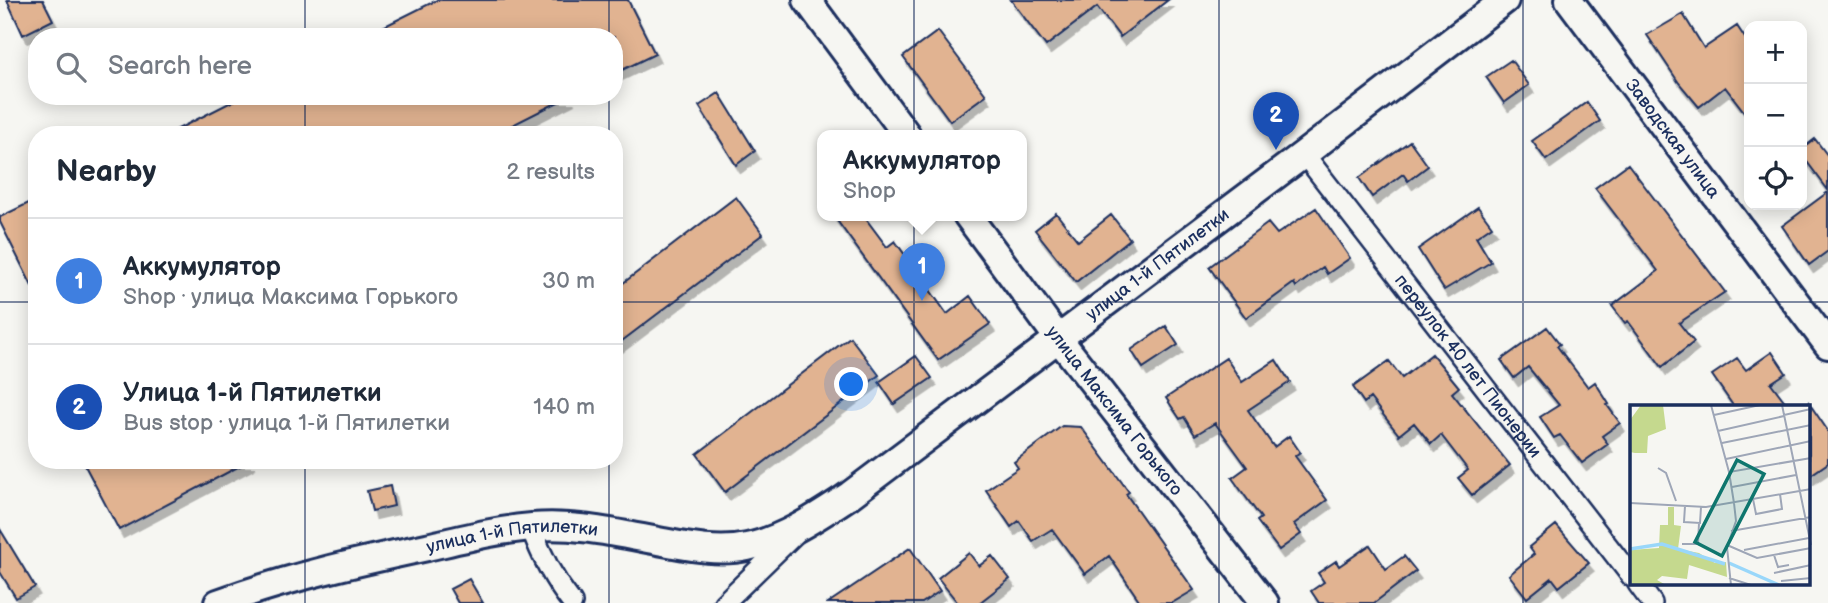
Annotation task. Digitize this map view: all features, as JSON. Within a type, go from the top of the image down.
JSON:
[{"type":"main road","points":[[807,0],[903,130]]},
{"type":"main road","name":"улица 1-й Пятилетки","points":[[218,603],[252,597],[352,564],[499,531],[531,527],[560,525],[686,547],[724,550],[747,548],[777,538],[807,523],[860,487],[1505,0]]},
{"type":"main road","name":"Заводская улица","points":[[1569,0],[1828,345]]},
{"type":"main road","name":"улица Максима Горького","points":[[971,221],[1058,338],[1265,603]]},
{"type":"street","name":"переулок 40 лет Пионерии","points":[[1304,154],[1630,574]]},
{"type":"street","name":"улица 1-й Пятилетки","points":[[724,603],[807,523]]},
{"type":"street","points":[[531,527],[540,555],[572,603]]},
{"type":"street","points":[[1640,586],[1653,603]]},
{"type":"building","points":[[7,0],[43,0],[53,20],[37,28],[28,28],[28,32],[23,35]]},
{"type":"building","points":[[437,0],[628,0],[655,54],[623,70],[623,28],[381,28]]},
{"type":"building","points":[[1011,0],[1168,0],[1120,37],[1097,7],[1046,46]]},
{"type":"building","points":[[1683,14],[1704,48],[1737,26],[1744,36],[1744,112],[1725,87],[1699,107],[1679,83],[1647,35]]},
{"type":"building","points":[[938,31],[986,95],[950,121],[903,57]]},
{"type":"building","points":[[1511,60],[1529,85],[1504,103],[1486,77]]},
{"type":"building","points":[[719,93],[755,151],[736,165],[699,106]]},
{"type":"building","points":[[1587,102],[1600,121],[1546,160],[1532,141]]},
{"type":"building","points":[[225,105],[552,105],[511,126],[184,126]]},
{"type":"building","points":[[1815,139],[1828,156],[1828,190],[1807,162],[1807,145]]},
{"type":"building","points":[[1410,141],[1428,166],[1408,181],[1403,174],[1372,197],[1359,178]]},
{"type":"building","points":[[1628,164],[1725,292],[1679,323],[1694,342],[1662,367],[1628,321],[1625,323],[1612,306],[1658,271],[1595,188]]},
{"type":"building","points":[[1828,192],[1828,251],[1809,265],[1782,226]]},
{"type":"building","points":[[736,197],[763,234],[623,340],[623,283]]},
{"type":"building","points":[[28,203],[28,278],[0,222],[0,217]]},
{"type":"building","points":[[1478,207],[1492,226],[1476,237],[1491,262],[1444,290],[1418,249]]},
{"type":"building","points":[[1316,208],[1350,258],[1327,274],[1323,267],[1296,287],[1294,283],[1246,318],[1209,267],[1268,223],[1277,234]]},
{"type":"building","points":[[1056,213],[1078,241],[1111,215],[1130,239],[1076,282],[1035,230]]},
{"type":"building","points":[[837,221],[868,221],[887,247],[895,241],[947,314],[970,296],[990,324],[938,360]]},
{"type":"building","points":[[1166,326],[1178,345],[1143,368],[1131,350]]},
{"type":"building","points":[[1547,327],[1560,344],[1557,346],[1588,387],[1595,382],[1620,423],[1602,436],[1608,444],[1582,463],[1560,435],[1554,438],[1540,417],[1559,405],[1528,367],[1514,378],[1501,360]]},
{"type":"building","points":[[850,337],[879,375],[725,492],[697,454]]},
{"type":"building","points":[[1772,352],[1786,373],[1771,383],[1788,405],[1733,405],[1712,375],[1737,358],[1746,370]]},
{"type":"building","points":[[1432,354],[1459,387],[1452,393],[1510,465],[1472,495],[1458,478],[1468,470],[1441,435],[1431,444],[1414,423],[1399,435],[1370,398],[1364,403],[1353,387],[1389,361],[1402,378]]},
{"type":"building","points":[[916,356],[932,378],[894,404],[879,382]]},
{"type":"building","points":[[1226,358],[1242,382],[1276,360],[1290,382],[1248,410],[1274,447],[1289,436],[1300,452],[1295,456],[1327,500],[1294,524],[1301,534],[1279,550],[1257,521],[1261,518],[1232,478],[1247,467],[1215,423],[1195,435],[1184,417],[1180,419],[1166,398]]},
{"type":"building","points":[[1811,406],[1828,431],[1828,463],[1811,475]]},
{"type":"building","points":[[1062,426],[1081,427],[1129,492],[1126,494],[1194,590],[1172,603],[1141,603],[1109,556],[1085,574],[1052,529],[1033,541],[1019,521],[1011,527],[986,490],[1018,468],[1014,462]]},
{"type":"building","points":[[87,469],[234,469],[119,530]]},
{"type":"building","points":[[390,486],[394,506],[372,511],[367,491]]},
{"type":"building","points":[[1556,525],[1589,563],[1559,587],[1552,578],[1527,598],[1509,575],[1534,554],[1529,547]]},
{"type":"building","points":[[0,529],[35,587],[16,598],[0,572]]},
{"type":"building","points":[[1370,545],[1386,569],[1404,556],[1416,571],[1374,603],[1319,603],[1311,591],[1324,582],[1318,573],[1336,561],[1339,566]]},
{"type":"building","points":[[910,548],[940,591],[922,603],[828,603]]},
{"type":"building","points":[[969,553],[979,566],[992,556],[1010,579],[979,603],[958,603],[938,578]]},
{"type":"building","points":[[469,579],[483,603],[458,603],[450,589]]},
{"type":"place","name":"Улица 1-й Пятилетки","points":[[1276,150]]},
{"type":"place","name":"Аккумулятор","points":[[922,301]]}]
